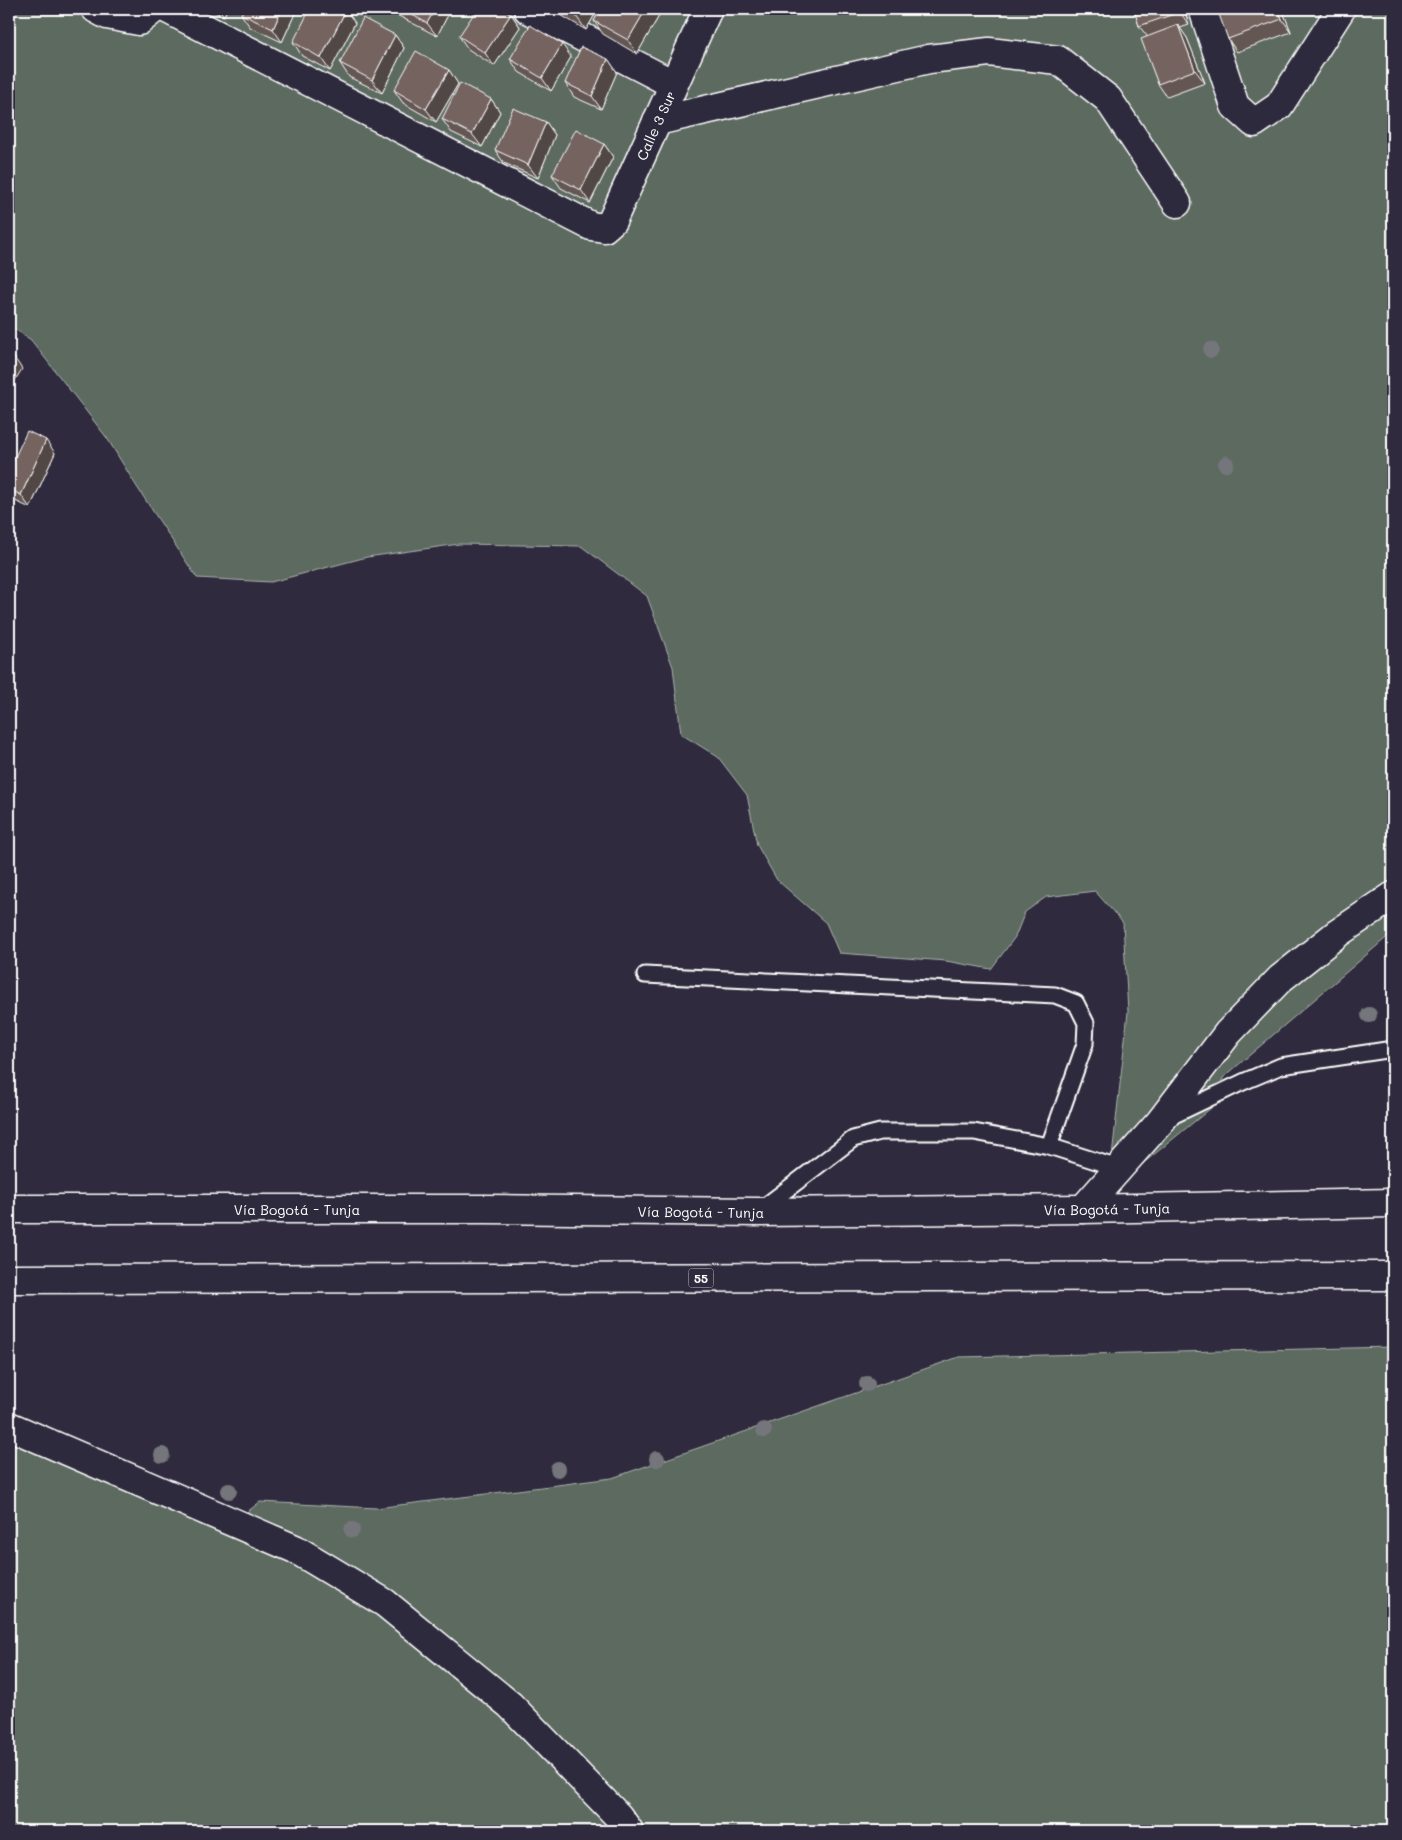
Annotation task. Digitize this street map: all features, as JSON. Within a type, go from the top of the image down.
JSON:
[{"type":"main road","points":[[96,9],[107,15],[138,21],[154,9]]},
{"type":"main road","name":"Calle 3 Sur","points":[[167,9],[591,226],[604,228],[612,221],[708,9]]},
{"type":"main road","points":[[528,9],[673,84]]},
{"type":"main road","points":[[1204,9],[1236,106],[1254,123],[1279,106],[1341,9]]},
{"type":"main road","points":[[656,122],[930,59],[989,52],[1058,60],[1108,99],[1177,203]]},
{"type":"main road","points":[[1083,1209],[1160,1122],[1228,1033],[1280,979],[1338,933],[1393,896]]},
{"type":"main road","name":"Vía Bogotá - Tunja","points":[[9,1209],[485,1209],[758,1212],[1083,1209],[1393,1203]]},
{"type":"main road","name":"55","points":[[9,1279],[1393,1276]]},
{"type":"main road","points":[[9,1426],[295,1549],[385,1603],[510,1705],[618,1816],[629,1831]]},
{"type":"lane","points":[[645,975],[1055,996],[1076,1003],[1086,1023],[1085,1044],[1049,1146]]},
{"type":"lane","points":[[1160,1122],[1242,1082],[1281,1066],[1393,1049]]},
{"type":"lane","points":[[758,1212],[853,1138],[880,1132],[974,1132],[1049,1146],[1118,1168]]},
{"type":"green space","points":[[9,9],[1393,9],[1393,932],[1223,1078],[1211,1108],[1108,1192],[1128,1012],[1123,923],[1095,891],[1046,897],[1025,912],[1015,937],[991,969],[946,961],[839,953],[826,923],[777,880],[757,845],[747,795],[718,757],[681,734],[673,667],[647,596],[581,546],[459,544],[367,557],[271,582],[197,578],[107,438],[31,340],[9,325]]},
{"type":"green space","points":[[1393,1347],[1393,1831],[9,1831],[9,1435],[234,1522],[260,1502],[376,1508],[612,1478],[959,1357]]},
{"type":"building","points":[[244,9],[282,9],[273,29],[241,14]]},
{"type":"building","points":[[310,9],[346,10],[321,58],[293,42]]},
{"type":"building","points":[[401,9],[435,9],[427,23]]},
{"type":"building","points":[[477,9],[503,9],[511,14],[485,53],[459,36]]},
{"type":"building","points":[[563,9],[581,9],[576,16]]},
{"type":"building","points":[[601,9],[646,9],[628,40],[594,21]]},
{"type":"building","points":[[1134,9],[1179,9],[1180,12],[1139,26]]},
{"type":"building","points":[[1217,9],[1278,9],[1282,19],[1228,39]]},
{"type":"building","points":[[363,18],[395,35],[372,80],[340,63]]},
{"type":"building","points":[[530,25],[562,44],[542,78],[510,59]]},
{"type":"building","points":[[1178,25],[1195,70],[1158,84],[1141,39]]},
{"type":"building","points":[[581,47],[608,59],[592,96],[565,83]]},
{"type":"building","points":[[416,51],[449,70],[426,109],[394,90]]},
{"type":"building","points":[[460,83],[491,99],[472,134],[442,119]]},
{"type":"building","points":[[513,108],[546,122],[528,165],[495,150]]},
{"type":"building","points":[[576,129],[604,144],[581,190],[552,175]]},
{"type":"building","points":[[27,431],[46,440],[21,495],[9,489],[9,470]]}]
